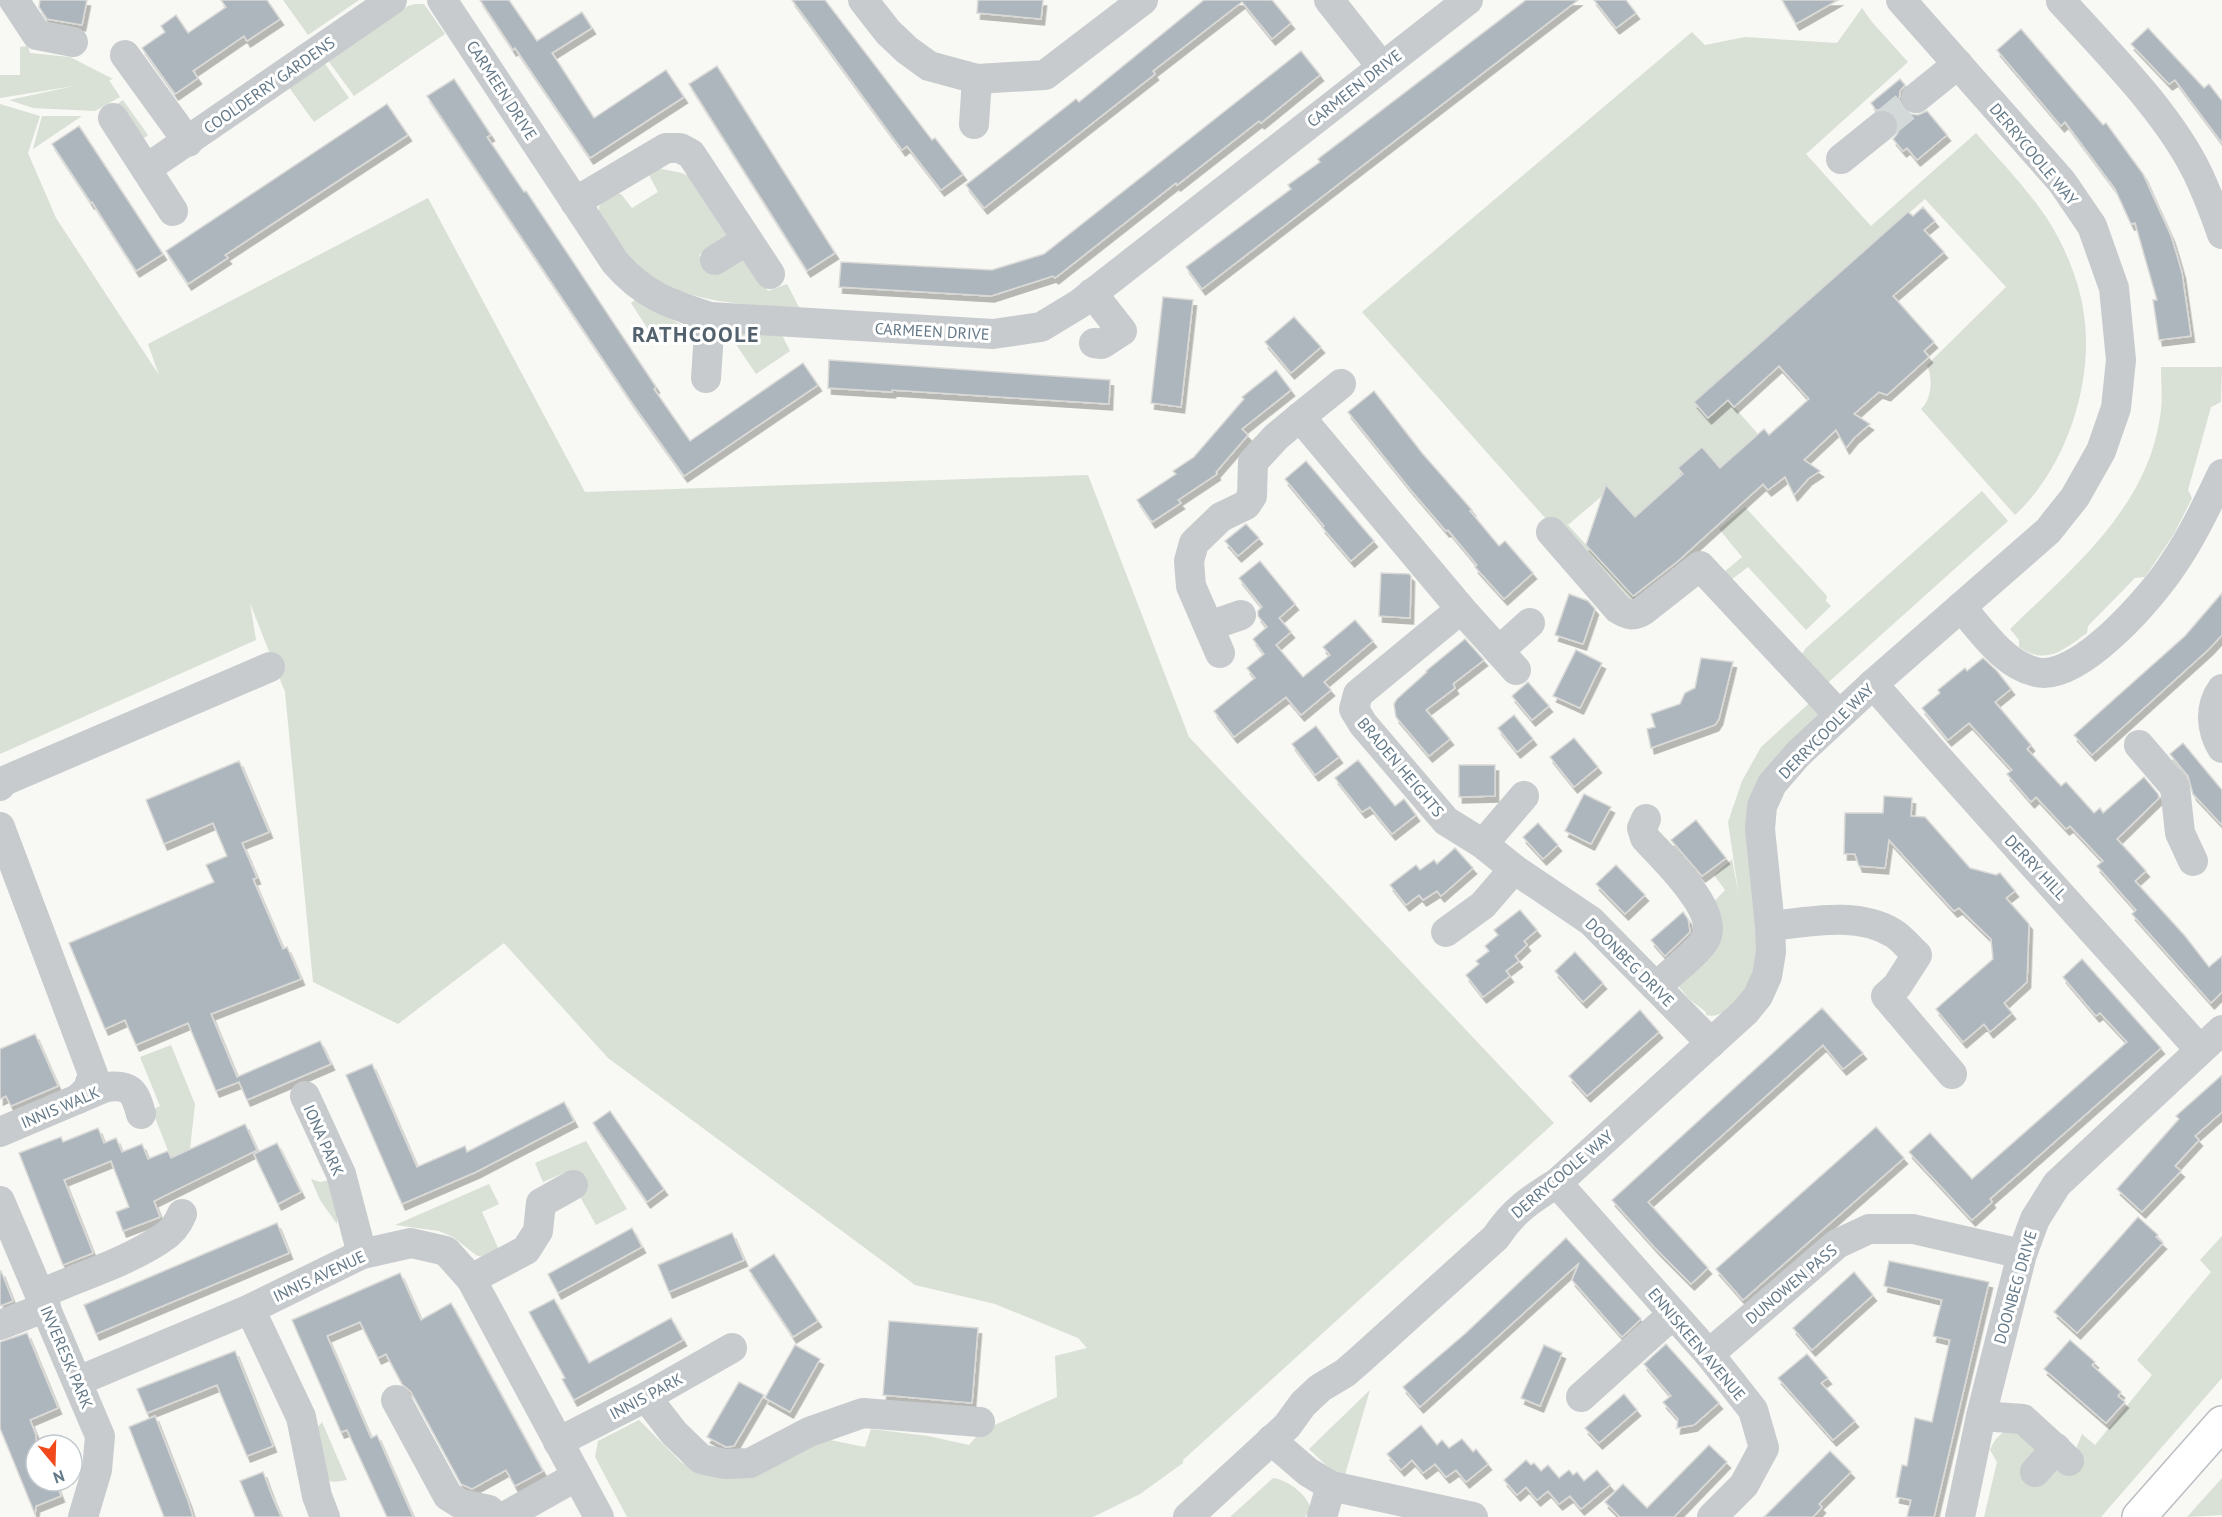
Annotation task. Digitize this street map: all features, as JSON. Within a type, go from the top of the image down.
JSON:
[{"type":"main road","points":[[2139,1517],[2222,1423]]},
{"type":"street","points":[[14,0],[37,35],[73,42]]},
{"type":"street","name":"COOLDERRY GARDENS","points":[[146,169],[392,0]]},
{"type":"street","name":"CARMEEN DRIVE","points":[[442,0],[615,262],[627,276],[666,303],[710,317],[993,334],[1041,327],[1079,304],[1468,0]]},
{"type":"street","points":[[863,0],[888,32],[929,66],[977,79],[1045,75],[1143,0]]},
{"type":"street","points":[[1329,0],[1382,67]]},
{"type":"street","name":"DERRYCOOLE WAY","points":[[1188,1517],[1287,1426],[1308,1399],[1320,1388],[1345,1373],[1497,1237],[1512,1215],[1531,1199],[1557,1183],[1745,1012],[1758,996],[1767,976],[1770,960],[1770,926],[1760,829],[1762,806],[1772,784],[1798,753],[1839,715],[2048,531],[2075,497],[2101,451],[2115,408],[2121,360],[2114,288],[2092,226],[2062,182],[1901,0]]},
{"type":"street","points":[[2077,6],[2171,129],[2197,173],[2222,234]]},
{"type":"street","points":[[125,55],[188,142]]},
{"type":"street","points":[[1916,98],[1958,64]]},
{"type":"street","points":[[974,124],[977,79]]},
{"type":"street","points":[[113,118],[173,211]]},
{"type":"street","points":[[1841,159],[1882,126]]},
{"type":"street","points":[[575,202],[666,148],[680,148],[691,154],[770,274]]},
{"type":"street","points":[[715,261],[747,240]]},
{"type":"street","points":[[1092,293],[1122,331],[1102,344],[1094,343]]},
{"type":"street","points":[[706,378],[710,317]]},
{"type":"street","points":[[1241,615],[1214,640],[1191,586],[1189,561],[1194,543],[1221,517],[1246,505],[1252,496],[1253,462],[1276,437],[1341,384]]},
{"type":"street","points":[[1300,417],[1461,609],[1507,660],[1530,623]]},
{"type":"street","points":[[1961,607],[2012,662],[2038,673],[2064,670],[2096,650],[2140,607],[2173,566],[2199,523],[2222,474]]},
{"type":"street","points":[[1551,532],[1618,609],[1629,615],[1637,615],[1700,566],[1839,715]]},
{"type":"street","name":"BRADEN HEIGHTS","points":[[1461,609],[1358,694],[1354,709],[1363,724],[1446,821],[1483,844],[1514,869]]},
{"type":"street","points":[[0,786],[4,782],[270,667]]},
{"type":"street","name":"DERRY HILL","points":[[1873,684],[1984,811],[2200,1050]]},
{"type":"street","points":[[2222,689],[2216,697],[2212,724],[2222,748]]},
{"type":"street","points":[[2139,745],[2175,787],[2180,833],[2193,861]]},
{"type":"street","points":[[1483,844],[1527,793]]},
{"type":"street","points":[[1646,819],[1642,828],[1645,838],[1698,898],[1707,924],[1707,937],[1700,947],[1656,987]]},
{"type":"street","points":[[0,827],[9,879],[93,1074],[88,1089],[78,1099]]},
{"type":"street","points":[[1446,932],[1483,905],[1514,869]]},
{"type":"street","name":"DOONBEG DRIVE","points":[[1514,869],[1591,921],[1711,1043]]},
{"type":"street","points":[[1770,926],[1853,920],[1870,922],[1894,933],[1917,955],[1896,986],[1886,996],[1916,1052],[1952,1074]]},
{"type":"street","name":"DOONBEG DRIVE","points":[[1960,1517],[1981,1416],[2022,1254],[2035,1219],[2057,1184],[2222,1030]]},
{"type":"street","name":"INNIS WALK","points":[[0,1132],[106,1087],[129,1088],[138,1101],[141,1113]]},
{"type":"street","name":"IONA PARK","points":[[305,1096],[341,1174],[362,1254]]},
{"type":"street","name":"ENNISKEEN AVENUE","points":[[1557,1183],[1709,1354],[1753,1410],[1764,1448],[1744,1485],[1712,1517]]},
{"type":"street","points":[[471,1279],[526,1250],[538,1231],[541,1203],[573,1185]]},
{"type":"street","name":"INVERESK PARK","points":[[0,1201],[100,1436],[97,1470],[83,1517]]},
{"type":"street","points":[[0,1325],[163,1238],[178,1223],[182,1214]]},
{"type":"street","name":"DUNOWEN PASS","points":[[1709,1354],[1837,1244],[1869,1229],[1913,1228],[2022,1254]]},
{"type":"street","name":"INNIS AVENUE","points":[[78,1381],[250,1309],[362,1254],[411,1243],[446,1251],[471,1279],[599,1517]]},
{"type":"street","points":[[250,1309],[301,1417],[317,1496],[325,1517]]},
{"type":"street","points":[[1581,1397],[1673,1314]]},
{"type":"street","name":"INNIS PARK","points":[[558,1442],[646,1397],[732,1348]]},
{"type":"street","points":[[646,1397],[674,1433],[702,1460],[725,1464],[750,1462],[809,1432],[863,1413],[980,1422]]},
{"type":"street","points":[[396,1400],[447,1496],[461,1504],[489,1510],[497,1517]]},
{"type":"street","points":[[1981,1416],[2023,1419],[2062,1454],[2035,1472]]},
{"type":"street","points":[[1271,1440],[1308,1472],[1331,1486],[1473,1517]]},
{"type":"street","points":[[504,1517],[577,1476]]},
{"type":"street","points":[[1322,1517],[1331,1486]]},
{"type":"shaded area","points":[[283,0],[359,0],[308,35]]},
{"type":"shaded area","points":[[424,4],[445,34],[354,96],[327,59],[408,6]]},
{"type":"shaded area","points":[[1862,8],[1908,62],[1806,154],[1871,226],[1976,133],[2043,212],[2060,241],[2075,277],[2083,306],[2086,341],[2085,368],[2072,423],[2049,473],[2033,496],[2015,515],[1921,409],[1925,405],[1930,388],[1927,365],[2006,287],[1925,199],[1694,402],[1708,418],[1728,400],[1758,434],[1736,454],[1733,500],[1697,451],[1678,468],[1683,474],[1635,517],[1610,489],[1568,525],[1636,599],[1633,608],[1546,519],[1362,312],[1692,32],[1705,45],[1745,37],[1837,43]]},
{"type":"shaded area","points":[[28,46],[30,53],[70,57],[113,79],[109,80],[120,97],[95,111],[33,108],[9,100],[74,86],[0,98],[0,75],[20,75],[20,47]]},
{"type":"shaded area","points":[[323,61],[349,98],[314,122],[288,86]]},
{"type":"shaded area","points":[[123,100],[148,135],[139,142],[114,106]]},
{"type":"shaded area","points":[[0,104],[40,116],[28,153],[56,218],[159,375],[148,344],[428,198],[585,492],[1088,475],[1189,737],[1554,1123],[1183,1460],[1183,1463],[1140,1494],[1093,1517],[627,1517],[595,1457],[598,1441],[639,1420],[682,1463],[715,1476],[810,1443],[830,1440],[865,1447],[871,1429],[928,1436],[969,1445],[981,1431],[1057,1397],[1055,1356],[1087,1348],[1078,1338],[995,1304],[915,1285],[608,1058],[504,943],[398,1024],[313,982],[285,692],[250,603],[256,640],[0,754]]},
{"type":"shaded area","points":[[42,116],[82,116],[33,149]]},
{"type":"shaded area","points":[[657,168],[682,173],[694,179],[729,235],[725,240],[699,255],[713,275],[746,259],[768,291],[787,284],[800,309],[708,299],[685,293],[645,271],[624,249],[599,212],[599,207],[602,201],[615,193],[621,194],[632,208],[658,192],[648,173]]},
{"type":"shaded area","points":[[635,300],[684,326],[657,343],[631,303]]},
{"type":"shaded area","points":[[730,333],[782,335],[790,351],[756,374]]},
{"type":"shaded area","points":[[2161,367],[2222,367],[2221,402],[2211,407],[2188,490],[2192,498],[2174,534],[2145,577],[2135,578],[2088,626],[2087,633],[2054,654],[2029,653],[2019,647],[2019,640],[2010,629],[2081,560],[2103,535],[2140,480],[2152,450],[2160,417]]},
{"type":"shaded area","points":[[1982,491],[2008,521],[1822,688],[1802,654],[1806,648]]},
{"type":"shaded area","points":[[1745,507],[1827,596],[1826,601],[1831,606],[1806,630],[1748,567],[1731,580],[1724,572],[1742,557],[1719,529]]},
{"type":"shaded area","points":[[1816,697],[1824,715],[1765,773],[1760,941],[1757,967],[1741,996],[1729,1009],[1714,1016],[1706,1015],[1706,1012],[1689,999],[1675,982],[1710,906],[1725,890],[1714,875],[1732,859],[1739,896],[1728,822],[1742,781],[1761,747]]},
{"type":"shaded area","points":[[171,1045],[195,1104],[190,1149],[171,1158],[152,1110],[160,1106],[140,1057]]},
{"type":"shaded area","points":[[586,1141],[627,1209],[596,1225],[566,1172],[543,1182],[535,1163]]},
{"type":"shaded area","points":[[311,1179],[320,1182],[329,1180],[338,1207],[337,1224],[320,1200]]},
{"type":"shaded area","points":[[489,1184],[499,1204],[482,1212],[499,1250],[482,1257],[453,1237],[439,1231],[395,1225]]},
{"type":"shaded area","points":[[2222,1236],[2222,1378],[2101,1517],[1984,1517],[1997,1462],[1990,1450],[1996,1439],[2012,1428],[2033,1445],[2048,1471],[2079,1464],[2077,1446],[2082,1434],[2095,1445],[2152,1375],[2137,1360],[2211,1272],[2200,1260]]},
{"type":"shaded area","points":[[1370,1390],[1344,1478],[1329,1468],[1309,1449]]},
{"type":"shaded area","points":[[322,1422],[347,1480],[334,1482],[325,1480],[314,1431]]},
{"type":"shaded area","points":[[1273,1478],[1291,1485],[1302,1494],[1311,1510],[1305,1517],[1230,1517]]},
{"type":"shaded area","points":[[2222,1478],[2222,1515],[2187,1517]]},
{"type":"building","points":[[40,0],[87,0],[82,25],[47,19],[39,7]]},
{"type":"building","points":[[221,0],[267,0],[280,19],[247,41],[244,36],[193,71],[198,78],[175,94],[142,48],[165,32],[161,26],[176,15],[188,33],[226,7]]},
{"type":"building","points":[[480,0],[509,0],[537,41],[582,12],[592,28],[552,53],[594,118],[666,70],[684,97],[590,158]]},
{"type":"building","points":[[792,0],[825,0],[932,140],[935,138],[963,174],[941,190],[907,146],[902,150]]},
{"type":"building","points":[[978,0],[1043,0],[1041,19],[977,13]]},
{"type":"building","points":[[1204,0],[1272,0],[1291,23],[1272,39],[1242,2],[1153,71],[1155,74],[984,208],[966,185],[1076,99],[1079,102]]},
{"type":"building","points":[[1526,0],[1578,0],[1202,289],[1186,267],[1291,189],[1288,185],[1320,162],[1318,159]]},
{"type":"building","points":[[1594,0],[1626,0],[1636,13],[1616,28]]},
{"type":"building","points":[[1782,0],[1838,0],[1796,24]]},
{"type":"building","points":[[2148,28],[2204,88],[2209,84],[2222,101],[2222,143],[2175,80],[2169,84],[2131,44]]},
{"type":"building","points":[[2021,29],[2103,125],[2106,123],[2143,174],[2176,252],[2182,273],[2191,336],[2159,340],[2153,300],[2157,300],[2135,223],[2131,224],[2115,189],[2065,122],[2061,126],[1997,50]]},
{"type":"building","points":[[1301,51],[1320,75],[1261,123],[1259,121],[1177,185],[1176,183],[1055,278],[1053,276],[991,296],[839,287],[841,262],[992,270],[1044,254]]},
{"type":"building","points":[[717,66],[835,253],[807,271],[689,84]]},
{"type":"building","points":[[454,79],[491,135],[487,137],[524,192],[526,191],[690,441],[803,363],[818,385],[684,476],[632,403],[427,96]]},
{"type":"building","points":[[1900,79],[1905,85],[1900,91],[1899,100],[1903,109],[1910,114],[1918,115],[1927,111],[1947,135],[1917,160],[1907,148],[1903,151],[1893,139],[1898,133],[1899,124],[1895,115],[1888,110],[1876,110],[1871,103]]},
{"type":"building","points":[[387,104],[408,135],[225,255],[228,258],[188,284],[166,251]]},
{"type":"building","points":[[79,126],[163,254],[136,271],[52,144]]},
{"type":"building","points":[[1923,207],[1935,221],[1924,230],[1944,252],[1893,296],[1934,342],[1924,351],[1929,357],[1887,395],[1879,392],[1854,414],[1870,424],[1846,448],[1836,430],[1804,460],[1820,471],[1808,479],[1794,495],[1785,477],[1768,490],[1763,484],[1678,561],[1633,596],[1586,545],[1606,485],[1635,517],[1683,474],[1678,468],[1702,447],[1720,468],[1764,429],[1769,435],[1809,399],[1779,366],[1734,407],[1728,400],[1708,418],[1694,402],[1908,212],[1913,216]]},
{"type":"building","points":[[1163,297],[1193,300],[1181,407],[1151,403]]},
{"type":"building","points":[[1294,317],[1321,347],[1291,373],[1265,342]]},
{"type":"building","points":[[829,360],[1110,380],[1109,404],[828,388]]},
{"type":"building","points":[[1276,370],[1291,390],[1242,429],[1248,435],[1216,472],[1217,474],[1178,500],[1181,503],[1152,522],[1137,500],[1176,474],[1173,471],[1194,457],[1244,399],[1242,397]]},
{"type":"building","points":[[1374,391],[1499,546],[1505,541],[1533,573],[1504,599],[1348,412]]},
{"type":"building","points":[[1306,461],[1374,541],[1351,561],[1285,479]]},
{"type":"building","points":[[1246,524],[1259,538],[1238,556],[1225,541]]},
{"type":"building","points":[[1260,561],[1295,604],[1279,618],[1291,632],[1276,645],[1303,677],[1330,655],[1323,647],[1355,620],[1373,641],[1324,682],[1331,690],[1301,715],[1286,697],[1234,737],[1214,711],[1255,678],[1247,668],[1264,654],[1253,639],[1267,627],[1258,616],[1258,611],[1262,607],[1239,578]]},
{"type":"building","points":[[1381,573],[1411,576],[1410,618],[1379,616]]},
{"type":"building","points":[[2222,593],[2222,635],[2092,755],[2074,735],[2185,636]]},
{"type":"building","points":[[1569,594],[1588,601],[1595,609],[1583,644],[1555,635]]},
{"type":"building","points":[[1465,639],[1484,660],[1453,684],[1455,688],[1426,710],[1450,739],[1429,756],[1396,717],[1394,704],[1426,671]]},
{"type":"building","points":[[1576,650],[1602,663],[1580,708],[1553,696]]},
{"type":"building","points":[[1701,658],[1733,662],[1719,719],[1715,725],[1651,748],[1647,729],[1655,727],[1651,714],[1680,704],[1685,693],[1695,688]]},
{"type":"building","points":[[1983,658],[2011,689],[1995,702],[2031,745],[2027,749],[2061,786],[2066,782],[2094,813],[2100,808],[2103,813],[2144,777],[2158,794],[2159,798],[2117,839],[2146,871],[2135,881],[2185,936],[2209,967],[2222,956],[2222,992],[2211,1003],[2132,914],[2136,910],[2097,866],[2103,861],[2070,826],[2066,829],[2036,797],[2031,802],[2007,774],[2012,770],[1969,723],[1948,740],[1922,708],[1940,693],[1938,690],[1965,668],[1967,671]]},
{"type":"building","points":[[1528,682],[1549,706],[1532,720],[1512,696]]},
{"type":"building","points":[[1514,715],[1533,739],[1517,752],[1498,728]]},
{"type":"building","points":[[1316,726],[1339,757],[1315,775],[1292,744]]},
{"type":"building","points":[[1574,738],[1598,767],[1574,787],[1550,757]]},
{"type":"building","points":[[2183,743],[2222,790],[2222,825],[2193,794],[2188,776],[2170,754]]},
{"type":"building","points":[[1358,760],[1395,806],[1404,799],[1416,815],[1392,834],[1370,807],[1362,812],[1335,778]]},
{"type":"building","points":[[239,761],[269,832],[242,843],[257,878],[253,879],[283,949],[287,947],[301,979],[211,1014],[237,1077],[320,1041],[331,1064],[247,1100],[239,1082],[216,1091],[188,1023],[136,1045],[125,1020],[105,1029],[69,943],[214,882],[206,865],[227,856],[213,823],[164,844],[146,800]]},
{"type":"building","points":[[1459,765],[1495,765],[1495,796],[1459,797]]},
{"type":"building","points":[[1584,794],[1611,807],[1591,844],[1565,831]]},
{"type":"building","points":[[1884,796],[1912,798],[1911,816],[1925,817],[1970,868],[1996,875],[2000,873],[2015,891],[2006,898],[2029,924],[2027,982],[2004,1003],[2012,1013],[1990,1032],[1984,1024],[1963,1042],[1936,1009],[1993,959],[1991,939],[1959,908],[1954,911],[1889,840],[1885,868],[1859,866],[1855,854],[1844,854],[1845,813],[1883,813]]},
{"type":"building","points":[[1696,820],[1726,858],[1702,876],[1671,840]]},
{"type":"building","points":[[1538,823],[1558,845],[1543,859],[1523,837]]},
{"type":"building","points":[[1455,848],[1473,868],[1441,896],[1437,891],[1423,900],[1419,895],[1406,905],[1390,885],[1416,865],[1420,870],[1434,860],[1437,864]]},
{"type":"building","points":[[1616,865],[1645,895],[1625,914],[1596,884]]},
{"type":"building","points":[[1520,910],[1537,930],[1524,941],[1527,945],[1515,956],[1519,961],[1506,971],[1510,976],[1483,997],[1466,975],[1479,964],[1476,961],[1489,951],[1485,946],[1498,935],[1494,930]]},
{"type":"building","points":[[1683,912],[1688,919],[1690,932],[1665,956],[1651,940]]},
{"type":"building","points":[[1575,952],[1603,983],[1583,1002],[1555,971]]},
{"type":"building","points":[[2082,959],[2161,1048],[1990,1199],[1992,1202],[1972,1220],[1909,1152],[1930,1133],[1972,1179],[2127,1042],[2100,1013],[2096,1016],[2063,977]]},
{"type":"building","points":[[1822,1008],[1863,1053],[1843,1069],[1823,1045],[1648,1202],[1708,1268],[1691,1284],[1612,1200]]},
{"type":"building","points":[[1640,1010],[1659,1032],[1587,1096],[1569,1076]]},
{"type":"building","points":[[35,1034],[58,1086],[11,1106],[6,1096],[0,1099],[0,1049]]},
{"type":"building","points":[[372,1064],[417,1167],[465,1146],[467,1152],[564,1102],[574,1121],[476,1172],[402,1204],[346,1075]]},
{"type":"building","points":[[2222,1075],[2222,1112],[2195,1136],[2199,1140],[2175,1166],[2181,1171],[2142,1212],[2117,1189],[2179,1119],[2176,1116]]},
{"type":"building","points":[[610,1111],[664,1189],[647,1202],[593,1123]]},
{"type":"building","points":[[245,1124],[257,1150],[154,1201],[160,1217],[123,1231],[116,1212],[129,1207],[111,1161],[64,1180],[93,1253],[63,1265],[19,1153],[61,1137],[63,1142],[98,1128],[104,1143],[116,1138],[122,1152],[142,1144],[148,1159],[168,1151],[171,1158]]},
{"type":"building","points":[[1876,1127],[1904,1158],[1743,1300],[1716,1269]]},
{"type":"building","points":[[277,1143],[301,1192],[278,1204],[254,1154]]},
{"type":"building","points":[[2138,1217],[2158,1235],[2156,1237],[2163,1243],[2077,1333],[2054,1312]]},
{"type":"building","points":[[277,1223],[289,1253],[96,1334],[84,1305]]},
{"type":"building","points":[[632,1228],[642,1247],[558,1293],[548,1274]]},
{"type":"building","points":[[732,1233],[744,1260],[669,1292],[658,1265]]},
{"type":"building","points":[[1566,1238],[1641,1319],[1622,1337],[1572,1280],[1579,1263],[1420,1407],[1403,1387],[1466,1333]]},
{"type":"building","points":[[774,1254],[818,1321],[793,1337],[749,1270]]},
{"type":"building","points":[[1889,1261],[1989,1282],[1934,1517],[1907,1517],[1911,1500],[1896,1497],[1902,1465],[1907,1466],[1915,1418],[1932,1422],[1950,1340],[1933,1336],[1942,1300],[1884,1286]]},
{"type":"building","points":[[0,1272],[13,1301],[0,1306]]},
{"type":"building","points":[[1854,1272],[1873,1295],[1812,1350],[1793,1328]]},
{"type":"building","points":[[400,1273],[421,1320],[451,1303],[543,1471],[515,1486],[506,1470],[472,1489],[461,1484],[411,1392],[402,1384],[386,1354],[378,1358],[360,1322],[327,1336],[371,1438],[377,1435],[413,1517],[387,1517],[347,1430],[341,1432],[292,1320]]},
{"type":"building","points":[[554,1299],[589,1363],[671,1318],[683,1340],[574,1400],[562,1379],[565,1378],[529,1312]]},
{"type":"building","points":[[889,1321],[978,1328],[972,1403],[883,1395]]},
{"type":"building","points":[[27,1333],[58,1408],[30,1420],[35,1433],[24,1433],[24,1487],[0,1428],[0,1342]]},
{"type":"building","points":[[2070,1340],[2095,1362],[2092,1365],[2121,1392],[2118,1396],[2125,1402],[2106,1423],[2044,1369]]},
{"type":"building","points":[[1666,1344],[1719,1403],[1694,1425],[1677,1428],[1678,1419],[1663,1402],[1671,1396],[1644,1364]]},
{"type":"building","points":[[795,1345],[820,1359],[790,1412],[765,1398]]},
{"type":"building","points":[[1544,1345],[1562,1353],[1540,1406],[1521,1398]]},
{"type":"building","points":[[235,1351],[273,1446],[247,1456],[217,1385],[147,1413],[137,1389]]},
{"type":"building","points":[[1807,1354],[1828,1378],[1821,1383],[1855,1421],[1833,1440],[1778,1378]]},
{"type":"building","points":[[739,1382],[764,1395],[734,1446],[726,1447],[707,1437]]},
{"type":"building","points":[[1624,1394],[1637,1410],[1599,1443],[1585,1428]]},
{"type":"building","points":[[155,1416],[193,1517],[164,1517],[129,1427]]},
{"type":"building","points":[[1421,1425],[1437,1445],[1442,1440],[1449,1448],[1462,1439],[1473,1452],[1476,1449],[1488,1464],[1466,1482],[1456,1470],[1446,1477],[1435,1464],[1423,1473],[1412,1460],[1401,1470],[1387,1454]]},
{"type":"building","points":[[1709,1445],[1727,1462],[1674,1517],[1620,1517],[1605,1502],[1623,1484],[1647,1508]]},
{"type":"building","points":[[1830,1451],[1851,1472],[1819,1504],[1822,1507],[1813,1517],[1764,1517]]},
{"type":"building","points":[[1526,1460],[1531,1465],[1534,1463],[1541,1471],[1548,1465],[1559,1478],[1569,1470],[1573,1475],[1577,1472],[1584,1481],[1597,1470],[1610,1485],[1581,1509],[1570,1496],[1559,1504],[1548,1491],[1537,1500],[1526,1487],[1517,1495],[1504,1480]]},
{"type":"building","points":[[263,1472],[281,1517],[255,1517],[240,1481]]},
{"type":"building","points":[[26,1493],[60,1493],[61,1496],[36,1506],[35,1514]]},
{"type":"tunnel","points":[[1882,126],[1916,98]]},
{"type":"district","name":"RATHCOOLE","points":[[696,334]]}]
